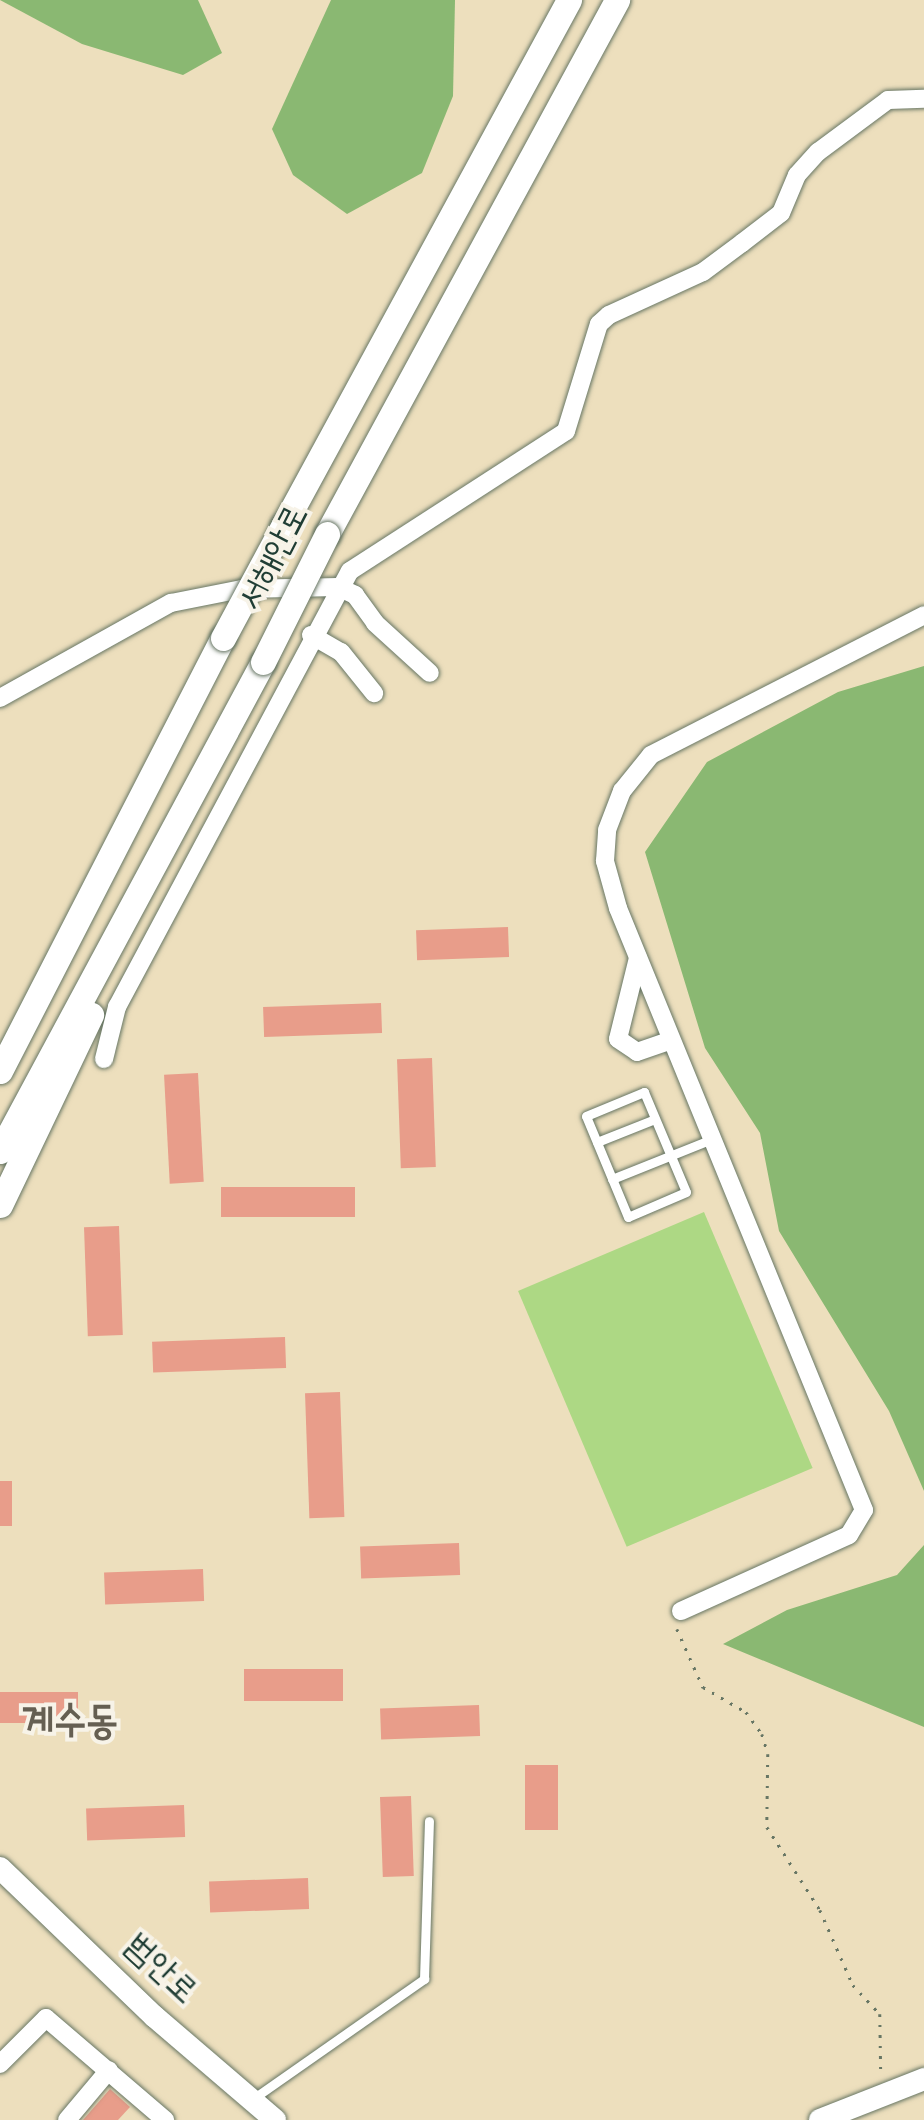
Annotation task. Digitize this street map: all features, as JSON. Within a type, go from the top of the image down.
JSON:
[{"type":"main road","name":"서해안로","points":[[0,1071],[223,638],[569,0]]},
{"type":"main road","name":"서해안로","points":[[0,1151],[264,662],[327,534],[618,0]]},
{"type":"main road","points":[[0,1034],[113,854]]},
{"type":"main road","points":[[0,1204],[103,990],[150,873]]},
{"type":"street","points":[[104,1059],[117,1008],[338,587],[363,558],[420,530],[474,487],[566,430],[599,324],[609,315],[703,272],[742,243],[781,212],[797,175],[818,152],[888,100],[924,100]]},
{"type":"street","points":[[0,698],[171,603],[242,590],[338,587],[355,596],[430,673]]},
{"type":"street","points":[[682,1611],[849,1535],[864,1517],[612,892],[605,844],[615,803],[642,764],[924,616]]},
{"type":"street","points":[[311,635],[342,652],[374,693]]},
{"type":"street","points":[[638,958],[618,1039],[637,1052],[672,1040]]},
{"type":"street","name":"범안로","points":[[2,1876],[275,2120]]},
{"type":"street","points":[[0,2064],[46,2018],[164,2120]]},
{"type":"street","points":[[67,2120],[108,2070]]},
{"type":"street","points":[[820,2120],[924,2080]]},
{"type":"lane","points":[[644,1092],[655,1118],[686,1192],[628,1217],[586,1116],[644,1092]]},
{"type":"lane","points":[[596,1142],[655,1118]]},
{"type":"lane","points":[[612,1179],[712,1138]]},
{"type":"lane","points":[[252,2099],[424,1978],[429,1821]]},
{"type":"path","points":[[682,1611],[671,1616],[697,1678],[711,1694],[746,1712],[762,1734],[768,1754],[767,1827],[820,1910],[853,1985],[880,2014],[885,2029],[876,2064],[887,2092]]},
{"type":"green space","points":[[0,0],[198,0],[222,53],[183,75],[82,44]]},
{"type":"green space","points":[[331,0],[455,0],[453,96],[422,173],[347,214],[293,175],[272,129]]},
{"type":"green space","points":[[924,666],[924,1491],[889,1411],[779,1231],[760,1133],[705,1048],[645,852],[707,762],[838,692]]},
{"type":"green space","points":[[704,1212],[813,1468],[627,1547],[518,1291]]},
{"type":"green space","points":[[924,1545],[924,1727],[723,1644],[787,1610],[897,1575]]},
{"type":"building","points":[[508,927],[509,957],[417,960],[416,930]]},
{"type":"building","points":[[381,1003],[382,1033],[264,1037],[263,1007]]},
{"type":"building","points":[[432,1058],[436,1167],[401,1168],[397,1059]]},
{"type":"building","points":[[198,1073],[204,1182],[170,1184],[164,1075]]},
{"type":"building","points":[[221,1187],[355,1187],[355,1217],[221,1217]]},
{"type":"building","points":[[119,1226],[123,1335],[88,1336],[84,1227]]},
{"type":"building","points":[[285,1337],[286,1368],[153,1373],[152,1342]]},
{"type":"building","points":[[340,1392],[344,1517],[309,1518],[305,1393]]},
{"type":"building","points":[[0,1481],[12,1481],[12,1526],[0,1526]]},
{"type":"building","points":[[459,1543],[460,1575],[361,1578],[360,1546]]},
{"type":"building","points":[[203,1569],[204,1601],[105,1604],[104,1572]]},
{"type":"building","points":[[244,1669],[343,1669],[343,1701],[244,1701]]},
{"type":"building","points":[[0,1692],[78,1692],[78,1723],[0,1723]]},
{"type":"building","points":[[479,1705],[480,1736],[381,1739],[380,1708]]},
{"type":"building","points":[[525,1765],[558,1765],[558,1830],[525,1830]]},
{"type":"building","points":[[411,1796],[414,1876],[383,1877],[380,1797]]},
{"type":"building","points":[[184,1805],[185,1837],[87,1840],[86,1808]]},
{"type":"building","points":[[308,1878],[309,1909],[210,1912],[209,1881]]},
{"type":"building","points":[[110,2089],[130,2107],[118,2120],[83,2120]]},
{"type":"district","name":"계수동","points":[[70,1726]]}]
